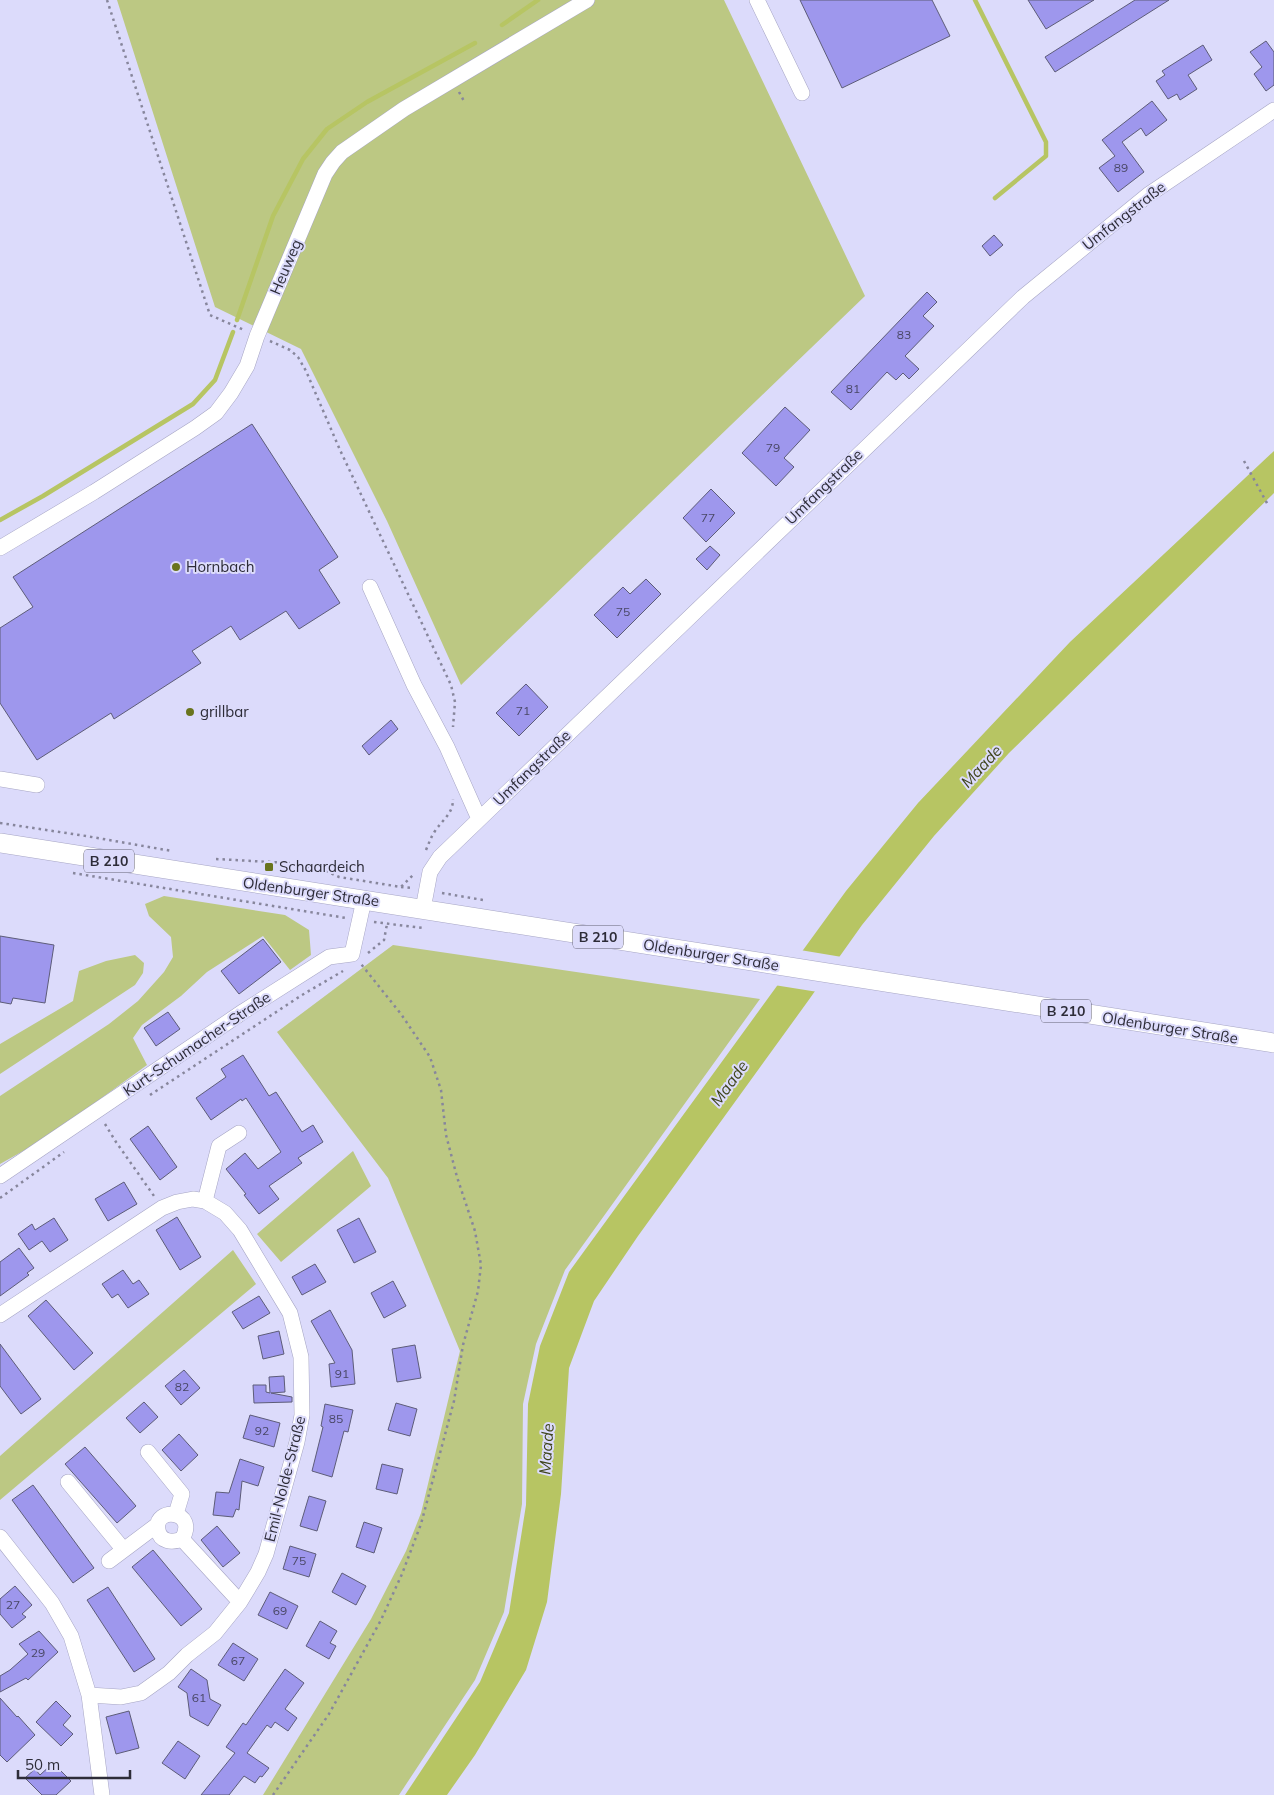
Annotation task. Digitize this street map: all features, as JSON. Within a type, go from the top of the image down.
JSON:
[{"type":"main road","name":"Oldenburger Straße","points":[[0,844],[1274,1043]]},
{"type":"street","name":"Heuweg","points":[[0,548],[103,487],[195,428],[216,412],[232,393],[246,366],[325,174],[332,162],[342,152],[404,109],[587,0]]},
{"type":"street","points":[[757,0],[802,93]]},
{"type":"street","name":"Umfangstraße","points":[[423,909],[430,872],[440,857],[1023,297],[1148,195],[1274,110]]},
{"type":"street","points":[[370,587],[414,685],[447,747],[479,819]]},
{"type":"street","points":[[0,779],[37,785]]},
{"type":"street","points":[[357,959],[364,900]]},
{"type":"street","name":"Kurt-Schumacher-Straße","points":[[0,1176],[244,1011],[329,956],[357,959]]},
{"type":"street","points":[[0,1315],[162,1208],[177,1202],[205,1201],[220,1146],[239,1133]]},
{"type":"street","name":"Emil-Nolde-Straße","points":[[89,1695],[121,1697],[141,1693],[169,1673],[187,1655],[215,1633],[240,1602],[258,1572],[266,1554],[297,1442],[302,1415],[301,1357],[290,1313],[240,1230],[225,1213],[205,1201]]},
{"type":"street","points":[[148,1452],[182,1494],[176,1514]]},
{"type":"street","points":[[68,1482],[124,1549]]},
{"type":"street","points":[[108,1561],[157,1525],[160,1518],[167,1514],[176,1514],[186,1522],[186,1533],[182,1539],[175,1542],[167,1541],[159,1534],[157,1525]]},
{"type":"street","points":[[0,1537],[52,1602],[71,1636],[89,1695],[102,1795]]},
{"type":"street","points":[[182,1539],[240,1602]]},
{"type":"path","points":[[107,0],[210,315],[290,350],[298,357],[306,371],[340,450],[451,686],[455,702],[455,718],[452,738],[447,747]]},
{"type":"path","points":[[1244,461],[1268,505]]},
{"type":"path","points":[[422,857],[436,830],[453,808],[452,794]]},
{"type":"path","points":[[0,823],[173,852]]},
{"type":"path","points":[[212,859],[289,863],[324,870],[339,877],[401,887],[414,874]]},
{"type":"path","points":[[144,1098],[384,940],[390,904]]},
{"type":"path","points":[[273,1795],[329,1714],[381,1620],[402,1574],[421,1524],[454,1401],[463,1345],[478,1291],[481,1266],[474,1231],[446,1135],[441,1090],[430,1057],[401,1014],[357,959]]},
{"type":"path","points":[[105,1124],[162,1208]]},
{"type":"path","points":[[0,1198],[64,1152]]},
{"type":"shaded area","points":[[117,0],[724,0],[865,296],[461,685],[387,521],[301,349],[215,307]]},
{"type":"shaded area","points":[[164,896],[285,915],[309,930],[311,955],[290,970],[263,936],[207,972],[181,996],[142,1025],[133,1038],[147,1065],[48,1137],[0,1164],[0,1096],[109,1024],[138,1001],[164,972],[173,957],[171,937],[149,916],[145,904]]},
{"type":"shaded area","points":[[393,945],[760,999],[565,1270],[536,1344],[523,1404],[522,1504],[504,1612],[475,1680],[399,1795],[263,1795],[371,1619],[406,1551],[421,1513],[460,1351],[388,1178],[277,1032]]},
{"type":"shaded area","points":[[135,955],[144,963],[143,973],[135,985],[0,1074],[0,1044],[73,1001],[79,971],[106,961]]},
{"type":"shaded area","points":[[353,1151],[371,1186],[281,1262],[257,1234]]},
{"type":"shaded area","points":[[233,1250],[256,1284],[0,1500],[0,1456]]},
{"type":"water","name":"Maade","points":[[1274,451],[1274,493],[1009,753],[934,836],[862,925],[638,1236],[594,1301],[569,1368],[561,1494],[547,1602],[526,1670],[475,1755],[447,1795],[405,1795],[480,1682],[509,1613],[526,1505],[528,1404],[540,1346],[569,1272],[846,891],[918,803],[1070,642]]},
{"type":"pier","points":[[800,950],[842,957],[818,992],[774,985]]},
{"type":"building","points":[[800,0],[932,0],[950,36],[842,88]]},
{"type":"building","points":[[1028,0],[1094,0],[1046,29]]},
{"type":"building","points":[[1135,0],[1169,0],[1055,72],[1045,57]]},
{"type":"building","points":[[1266,41],[1274,52],[1274,85],[1266,91],[1254,74],[1262,67],[1250,52]]},
{"type":"building","points":[[1203,45],[1212,60],[1188,75],[1197,89],[1180,100],[1177,94],[1168,99],[1156,81],[1165,75],[1162,71]]},
{"type":"building","points":[[1152,101],[1167,120],[1146,136],[1141,128],[1122,142],[1144,172],[1118,192],[1099,168],[1115,156],[1102,140]]},
{"type":"building","points":[[994,235],[1003,245],[990,256],[982,246]]},
{"type":"building","points":[[927,292],[937,302],[923,316],[934,326],[905,356],[919,369],[909,379],[903,373],[896,380],[887,372],[851,410],[831,392]]},
{"type":"building","points":[[785,407],[810,430],[784,458],[794,467],[776,486],[742,453]]},
{"type":"building","name":"Hornbach","points":[[252,424],[338,557],[319,570],[340,603],[299,629],[286,611],[240,640],[231,626],[192,651],[201,663],[114,719],[111,713],[37,760],[0,703],[0,628],[33,607],[13,577]]},
{"type":"building","points":[[711,489],[735,513],[706,542],[683,518]]},
{"type":"building","points":[[710,546],[720,555],[707,570],[696,559]]},
{"type":"building","points":[[646,579],[661,594],[617,638],[594,615],[623,587],[630,594]]},
{"type":"building","points":[[526,684],[548,707],[519,736],[496,713]]},
{"type":"building","points":[[391,720],[398,729],[369,755],[362,746]]},
{"type":"building","points":[[0,936],[54,945],[45,1003],[13,998],[11,1004],[0,1002]]},
{"type":"building","points":[[263,939],[281,962],[239,994],[221,971]]},
{"type":"building","points":[[168,1012],[180,1029],[156,1046],[144,1028]]},
{"type":"building","points":[[243,1055],[269,1096],[276,1092],[302,1132],[313,1125],[323,1142],[298,1158],[302,1163],[269,1186],[279,1199],[259,1214],[226,1169],[245,1153],[258,1169],[281,1152],[246,1098],[242,1101],[241,1099],[211,1120],[196,1098],[226,1077],[221,1069]]},
{"type":"building","points":[[148,1126],[177,1167],[160,1180],[130,1139]]},
{"type":"building","points":[[124,1182],[137,1204],[108,1221],[95,1199]]},
{"type":"building","points":[[177,1217],[201,1257],[180,1270],[156,1230]]},
{"type":"building","points":[[54,1218],[68,1240],[50,1252],[42,1241],[29,1250],[18,1234],[32,1224],[35,1230]]},
{"type":"building","points":[[359,1218],[376,1252],[354,1263],[337,1230]]},
{"type":"building","points":[[19,1248],[34,1268],[27,1273],[29,1275],[0,1296],[0,1262]]},
{"type":"building","points":[[315,1264],[326,1282],[302,1295],[292,1277]]},
{"type":"building","points":[[123,1270],[133,1284],[139,1280],[149,1294],[128,1308],[118,1294],[112,1298],[102,1284]]},
{"type":"building","points":[[393,1281],[406,1306],[384,1318],[371,1293]]},
{"type":"building","points":[[259,1296],[270,1313],[243,1329],[232,1312]]},
{"type":"building","points":[[46,1300],[93,1353],[74,1370],[28,1316]]},
{"type":"building","points":[[330,1310],[352,1350],[355,1384],[331,1387],[329,1364],[335,1363],[311,1321]]},
{"type":"building","points":[[279,1331],[284,1354],[263,1359],[258,1336]]},
{"type":"building","points":[[0,1344],[41,1399],[21,1414],[0,1386]]},
{"type":"building","points":[[415,1345],[421,1378],[397,1382],[392,1349]]},
{"type":"building","points":[[184,1370],[200,1388],[181,1405],[165,1386]]},
{"type":"building","points":[[284,1376],[285,1392],[271,1393],[292,1397],[292,1402],[254,1403],[253,1385],[266,1385],[266,1392],[270,1393],[269,1377]]},
{"type":"building","points":[[144,1402],[158,1417],[140,1433],[126,1418]]},
{"type":"building","points":[[396,1403],[417,1409],[410,1436],[388,1430]]},
{"type":"building","points":[[325,1404],[353,1410],[348,1432],[344,1431],[332,1477],[312,1471],[323,1427],[321,1426]]},
{"type":"building","points":[[250,1415],[280,1423],[274,1447],[243,1438]]},
{"type":"building","points":[[179,1434],[198,1455],[181,1471],[162,1450]]},
{"type":"building","points":[[85,1447],[136,1506],[117,1523],[65,1464]]},
{"type":"building","points":[[240,1459],[264,1467],[258,1486],[242,1481],[239,1510],[236,1509],[233,1517],[213,1515],[216,1492],[229,1493]]},
{"type":"building","points":[[382,1464],[403,1469],[397,1494],[376,1489]]},
{"type":"building","points":[[33,1485],[94,1568],[73,1583],[12,1500]]},
{"type":"building","points":[[309,1496],[326,1501],[317,1531],[300,1526]]},
{"type":"building","points":[[364,1522],[382,1528],[374,1553],[356,1547]]},
{"type":"building","points":[[217,1526],[240,1553],[223,1567],[201,1540]]},
{"type":"building","points":[[290,1546],[316,1554],[309,1577],[283,1569]]},
{"type":"building","points":[[153,1550],[202,1609],[181,1626],[132,1567]]},
{"type":"building","points":[[342,1573],[366,1586],[356,1605],[332,1592]]},
{"type":"building","points":[[15,1586],[32,1605],[22,1614],[26,1617],[12,1628],[0,1614],[0,1599]]},
{"type":"building","points":[[108,1587],[155,1659],[134,1672],[87,1600]]},
{"type":"building","points":[[270,1592],[298,1606],[287,1629],[258,1615]]},
{"type":"building","points":[[320,1621],[337,1631],[330,1643],[336,1646],[329,1659],[306,1646]]},
{"type":"building","points":[[39,1631],[58,1652],[28,1680],[26,1678],[0,1692],[0,1676],[28,1654],[19,1644]]},
{"type":"building","points":[[233,1643],[258,1659],[244,1681],[218,1665]]},
{"type":"building","points":[[191,1669],[207,1680],[210,1699],[221,1705],[208,1726],[190,1716],[187,1693],[178,1687]]},
{"type":"building","points":[[285,1669],[304,1683],[285,1709],[297,1718],[288,1731],[275,1722],[271,1728],[267,1725],[247,1753],[269,1768],[255,1783],[244,1776],[229,1795],[201,1795],[235,1753],[226,1747],[243,1723],[246,1725]]},
{"type":"building","points":[[0,1698],[35,1735],[7,1762],[0,1755]]},
{"type":"building","points":[[56,1701],[71,1716],[63,1725],[73,1734],[61,1746],[36,1722]]},
{"type":"building","points":[[129,1711],[139,1748],[116,1754],[106,1717]]},
{"type":"building","points":[[178,1741],[200,1756],[185,1779],[162,1763]]},
{"type":"building","points":[[53,1763],[71,1781],[56,1795],[42,1795],[25,1778],[35,1769],[40,1775]]},
{"type":"waterway","points":[[502,25],[538,0]]},
{"type":"waterway","points":[[975,0],[1046,142],[1046,156],[995,198]]},
{"type":"waterway","points":[[237,320],[273,216],[303,159],[327,129],[367,102],[475,43]]},
{"type":"waterway","points":[[0,520],[43,496],[193,404],[215,380],[233,332]]},
{"type":"place","name":"Hornbach","points":[[176,567]]},
{"type":"place","name":"grillbar","points":[[190,712]]},
{"type":"place","name":"Schaardeich","points":[[269,867]]}]
